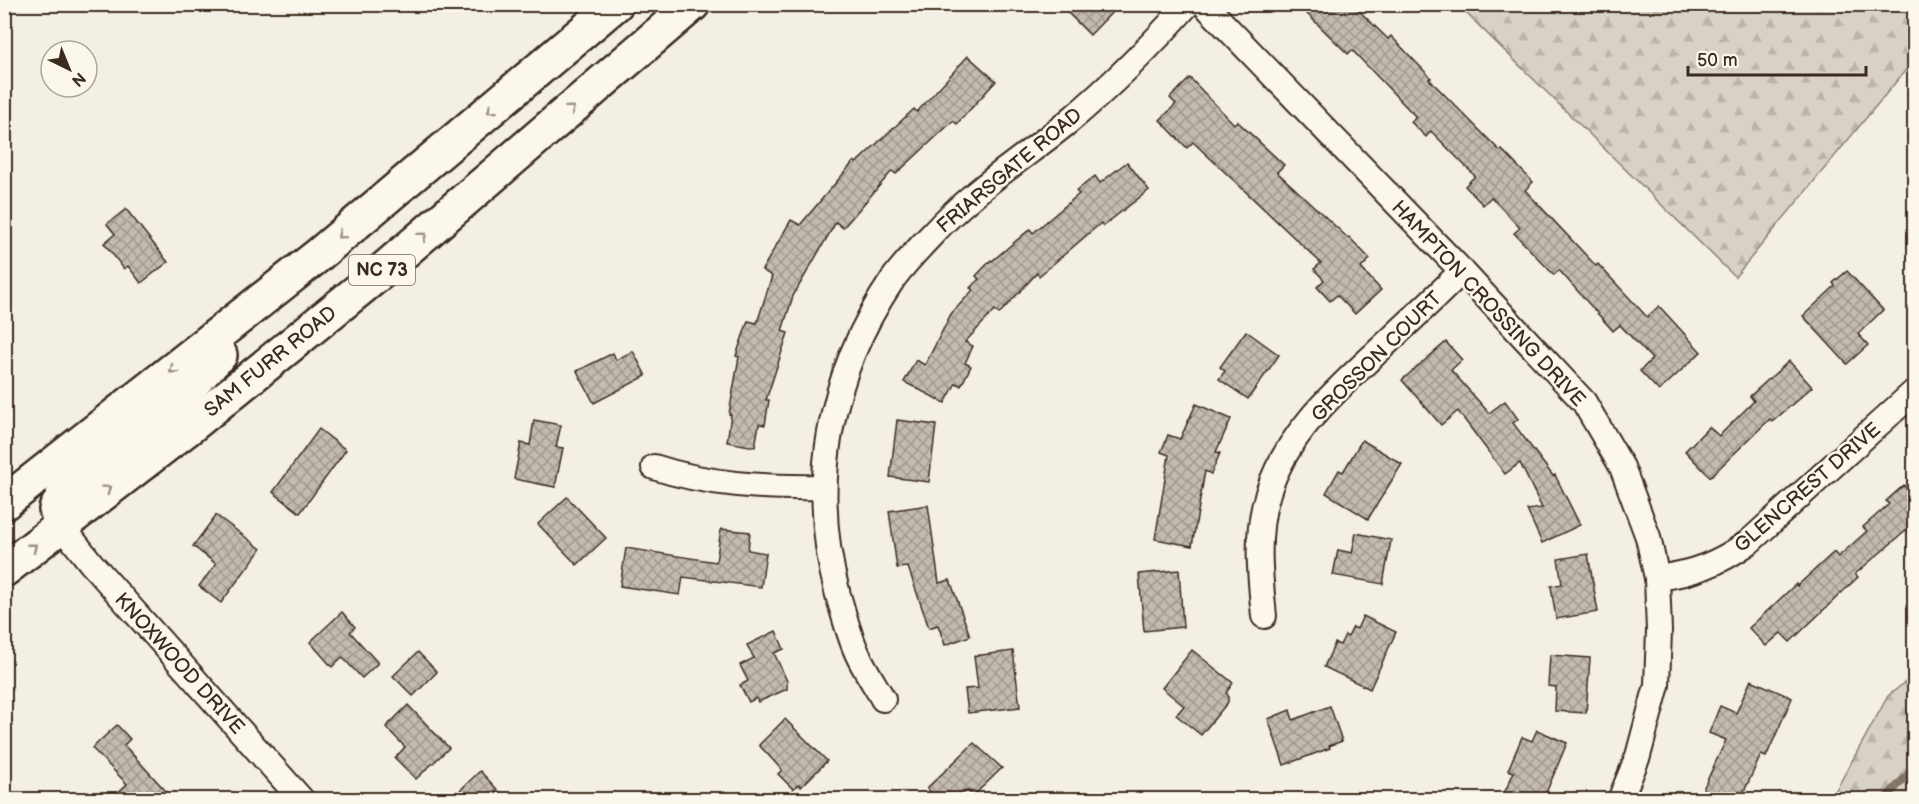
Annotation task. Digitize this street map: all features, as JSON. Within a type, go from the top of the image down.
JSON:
[{"type":"main road","name":"NC 73","points":[[4,503],[315,257],[616,4]]},
{"type":"main road","name":"SAM FURR ROAD","points":[[4,570],[191,426],[376,276],[693,4]]},
{"type":"main road","points":[[61,525],[56,510],[63,496],[74,484],[176,400],[315,257]]},
{"type":"street","name":"FRIARSGATE ROAD","points":[[883,699],[858,655],[842,607],[828,549],[824,486],[828,441],[845,373],[860,338],[894,279],[942,224],[977,192],[1055,132],[1114,81],[1188,4]]},
{"type":"street","name":"HAMPTON CROSSING DRIVE","points":[[1204,4],[1462,271],[1584,402],[1622,467],[1648,537],[1657,578],[1659,631],[1657,685],[1638,756],[1620,800]]},
{"type":"street","name":"GROSSON COURT","points":[[1264,616],[1259,559],[1262,519],[1268,493],[1288,451],[1324,402],[1462,271]]},
{"type":"street","name":"GLENCREST DRIVE","points":[[1657,578],[1683,574],[1710,566],[1730,555],[1757,534],[1914,392]]},
{"type":"street","points":[[654,467],[675,474],[750,486],[786,488],[824,486]]},
{"type":"street","name":"KNOXWOOD DRIVE","points":[[61,525],[91,563],[302,800]]},
{"type":"green space","points":[[1458,5],[1914,5],[1914,60],[1735,277]]},
{"type":"green space","points":[[1914,675],[1914,799],[1831,799],[1888,696]]},
{"type":"building","points":[[1059,4],[1120,4],[1090,35]]},
{"type":"building","points":[[1297,4],[1352,4],[1388,39],[1391,36],[1431,78],[1429,79],[1533,182],[1525,190],[1596,266],[1598,264],[1647,317],[1659,306],[1701,352],[1659,391],[1640,371],[1652,359],[1620,325],[1613,331],[1559,270],[1554,275],[1514,233],[1520,228],[1491,197],[1483,205],[1465,186],[1475,176],[1431,131],[1426,137],[1411,122],[1416,117],[1352,50],[1348,54]]},
{"type":"building","points":[[968,56],[996,81],[957,124],[953,121],[896,174],[892,171],[843,228],[836,222],[793,296],[782,331],[788,333],[766,400],[769,400],[765,425],[759,424],[755,447],[727,442],[731,415],[729,414],[739,357],[736,356],[748,321],[757,323],[772,276],[762,270],[791,220],[800,225],[854,161],[856,163],[914,109],[917,112]]},
{"type":"building","points":[[1190,78],[1234,124],[1237,121],[1284,165],[1277,172],[1370,259],[1361,268],[1381,290],[1355,314],[1337,295],[1330,301],[1317,287],[1324,280],[1314,269],[1321,263],[1193,142],[1187,148],[1160,120],[1176,104],[1170,98]]},
{"type":"building","points":[[1127,162],[1149,190],[1103,226],[1101,223],[1039,276],[1037,273],[999,314],[995,310],[965,342],[973,346],[965,363],[971,366],[961,386],[956,383],[945,403],[904,382],[916,360],[925,365],[951,314],[973,290],[970,288],[979,279],[976,276],[991,260],[1030,229],[1033,233],[1079,194],[1076,191],[1095,176],[1100,183]]},
{"type":"building","points":[[126,209],[168,262],[141,283],[128,266],[124,269],[104,243],[115,234],[107,224]]},
{"type":"building","points":[[1847,271],[1883,310],[1858,334],[1868,345],[1847,364],[1803,316],[1835,286],[1833,283]]},
{"type":"building","points":[[1246,331],[1279,355],[1248,399],[1219,379],[1225,371],[1220,367]]},
{"type":"building","points":[[1446,342],[1462,360],[1451,370],[1489,413],[1505,401],[1518,419],[1513,423],[1553,476],[1555,475],[1580,525],[1542,543],[1527,510],[1542,508],[1520,463],[1505,474],[1458,411],[1441,425],[1402,380]]},
{"type":"building","points":[[633,351],[646,376],[594,403],[577,371],[613,353],[616,360]]},
{"type":"building","points":[[1789,361],[1812,387],[1772,422],[1770,419],[1710,477],[1685,451],[1709,427],[1719,436],[1754,401],[1750,396]]},
{"type":"building","points":[[1196,404],[1231,419],[1216,452],[1220,453],[1211,474],[1205,471],[1192,546],[1155,539],[1169,455],[1161,452],[1168,435],[1180,439]]},
{"type":"building","points":[[534,420],[561,425],[556,447],[563,448],[555,487],[514,479],[521,443],[530,445]]},
{"type":"building","points":[[897,420],[936,425],[929,482],[890,477]]},
{"type":"building","points":[[319,429],[346,450],[300,513],[273,492]]},
{"type":"building","points":[[1362,440],[1402,464],[1368,519],[1326,493],[1339,470],[1343,472]]},
{"type":"building","points":[[1904,485],[1914,497],[1914,524],[1855,574],[1858,577],[1790,642],[1781,633],[1766,646],[1749,628],[1834,552],[1838,557],[1867,531],[1863,527],[1889,504],[1886,501]]},
{"type":"building","points":[[567,497],[606,538],[577,565],[538,524]]},
{"type":"building","points":[[928,505],[939,583],[950,580],[970,636],[945,645],[938,625],[929,628],[908,567],[897,568],[889,511]]},
{"type":"building","points":[[216,515],[261,549],[221,603],[199,586],[216,564],[193,546]]},
{"type":"building","points":[[721,529],[750,532],[748,550],[766,553],[761,587],[683,577],[680,595],[620,586],[626,548],[716,562]]},
{"type":"building","points":[[1356,533],[1391,540],[1383,584],[1333,575],[1338,550],[1352,553]]},
{"type":"building","points":[[1588,554],[1598,612],[1556,619],[1551,586],[1562,584],[1558,559]]},
{"type":"building","points":[[1179,570],[1183,627],[1144,631],[1139,574]]},
{"type":"building","points":[[342,612],[355,627],[350,632],[378,663],[362,678],[342,657],[332,667],[310,642]]},
{"type":"building","points":[[1363,616],[1396,632],[1370,689],[1324,667],[1335,643],[1340,645],[1345,635],[1348,637],[1353,627],[1357,629]]},
{"type":"building","points":[[776,631],[784,649],[774,653],[787,681],[787,689],[758,702],[756,698],[749,702],[740,685],[748,681],[740,665],[754,658],[747,645]]},
{"type":"building","points":[[1192,650],[1233,683],[1226,693],[1228,702],[1201,735],[1176,715],[1184,706],[1162,688]]},
{"type":"building","points":[[1013,651],[1020,707],[968,713],[965,689],[978,688],[974,656]]},
{"type":"building","points":[[418,652],[437,672],[413,696],[393,676]]},
{"type":"building","points":[[1550,655],[1590,658],[1586,713],[1555,711],[1556,687],[1548,686]]},
{"type":"building","points":[[1751,680],[1792,698],[1766,757],[1761,755],[1740,800],[1698,800],[1726,740],[1709,733],[1720,706],[1736,713]]},
{"type":"building","points":[[408,705],[449,748],[416,779],[395,758],[405,747],[386,727]]},
{"type":"building","points":[[1330,706],[1342,741],[1329,746],[1330,748],[1284,765],[1268,719],[1290,710],[1293,720]]},
{"type":"building","points":[[785,719],[827,761],[801,787],[799,784],[793,789],[778,774],[782,770],[759,745]]},
{"type":"building","points":[[117,725],[130,739],[124,745],[174,800],[110,800],[127,784],[92,748]]},
{"type":"building","points":[[1537,730],[1567,743],[1543,800],[1501,800],[1514,772],[1508,770],[1522,737],[1532,741]]},
{"type":"building","points":[[974,743],[1002,768],[973,796],[967,790],[956,800],[938,800],[927,788]]},
{"type":"building","points":[[480,771],[507,800],[450,800]]},
{"type":"waterway","points":[[1884,800],[1914,768]]}]
